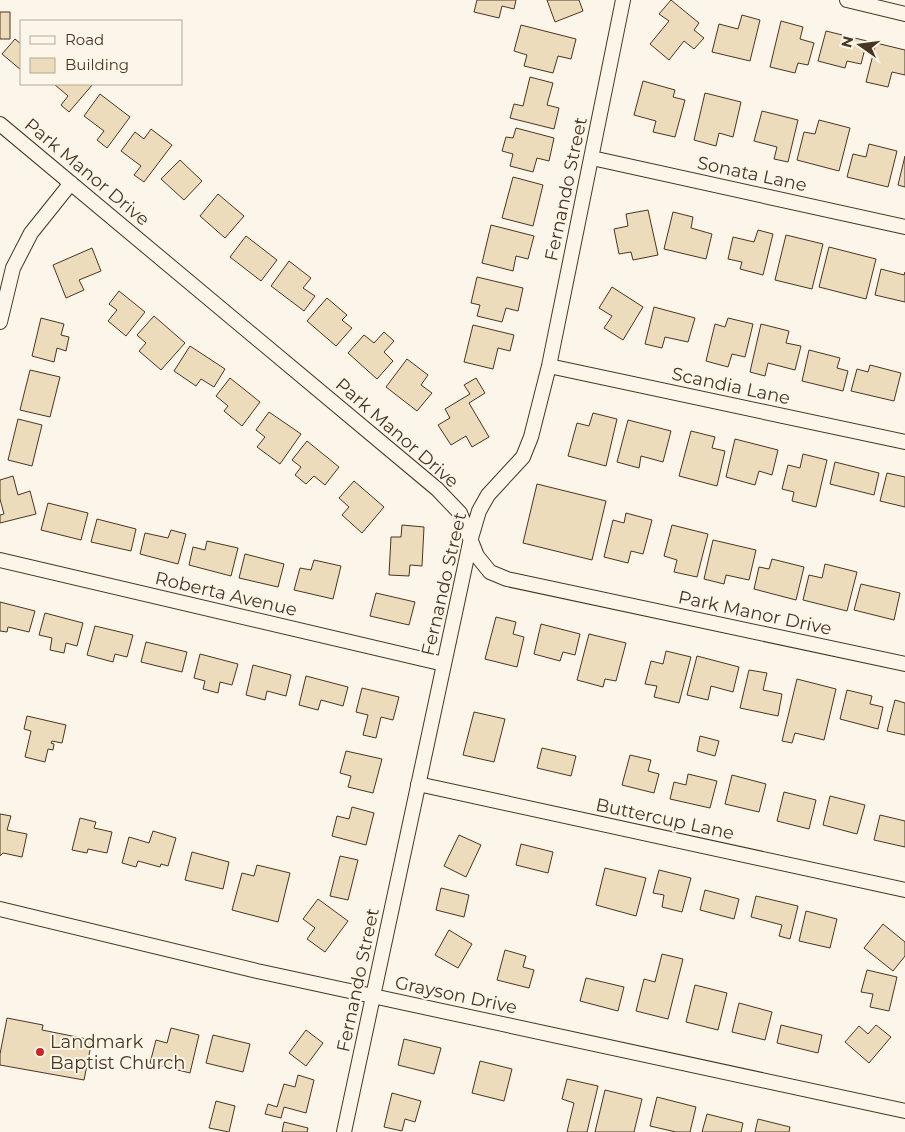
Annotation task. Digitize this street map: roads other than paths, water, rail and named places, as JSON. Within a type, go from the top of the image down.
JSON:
[{"type":"street","name":"Fernando Street","points":[[344,1132],[471,538],[479,511],[488,495],[523,457],[531,437],[549,366],[624,0]]},
{"type":"street","points":[[846,0],[905,14]]},
{"type":"street","name":"Park Manor Drive","points":[[0,124],[437,489],[460,513],[477,556],[490,572],[507,579],[905,664]]},
{"type":"street","name":"Sonata Lane","points":[[592,158],[905,227]]},
{"type":"street","points":[[0,322],[16,261],[32,233],[71,183]]},
{"type":"street","name":"Scandia Lane","points":[[549,366],[905,442]]},
{"type":"street","name":"Roberta Avenue","points":[[0,560],[444,664]]},
{"type":"street","name":"Buttercup Lane","points":[[418,784],[905,890]]},
{"type":"street","name":"Grayson Drive","points":[[0,909],[257,971],[905,1111]]},
{"type":"place","name":"Landmark Baptist Church","points":[[40,1052]]}]
